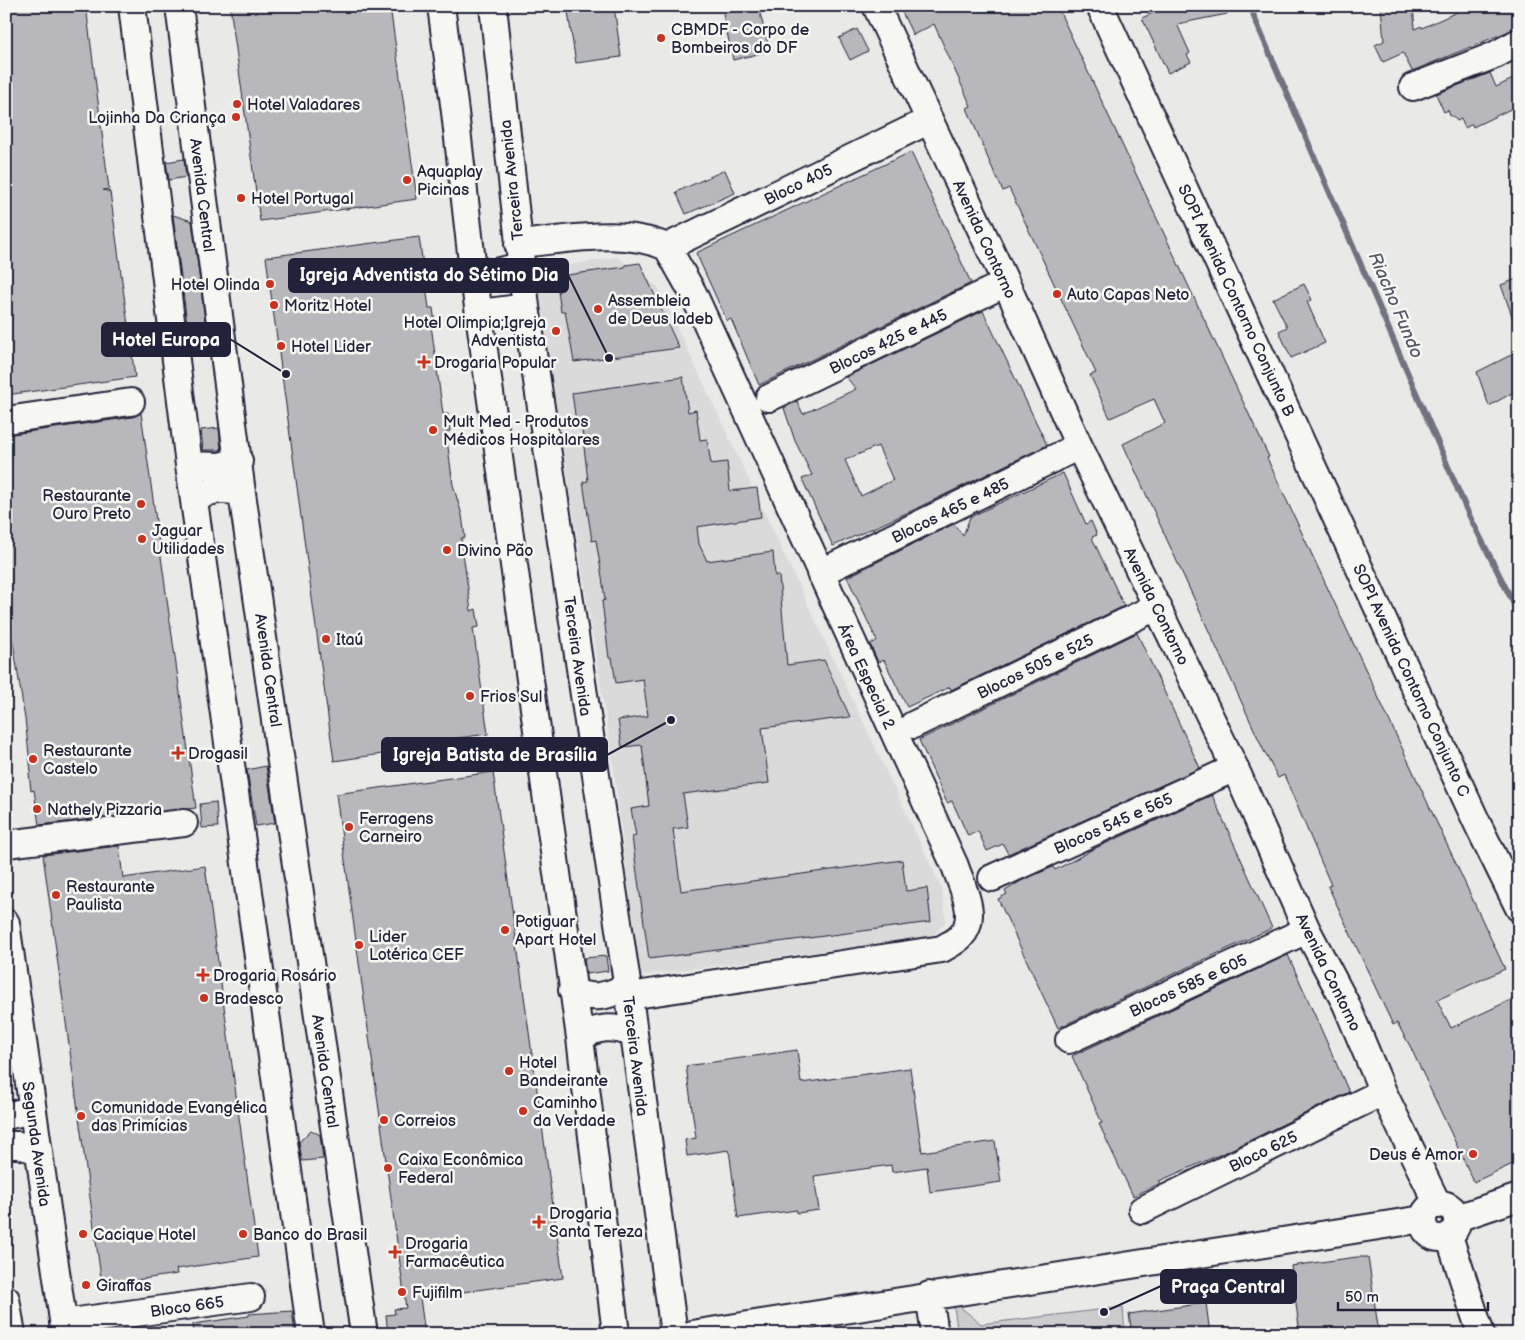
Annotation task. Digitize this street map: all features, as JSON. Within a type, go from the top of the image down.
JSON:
[{"type":"street","points":[[132,6],[189,465],[232,783],[311,1334]]},
{"type":"street","name":"Avenida Central","points":[[179,6],[242,493],[364,1334]]},
{"type":"street","points":[[441,6],[456,112],[473,271],[580,1038],[616,1334]]},
{"type":"street","name":"Terceira Avenida","points":[[493,6],[526,307],[627,992],[674,1334]]},
{"type":"street","name":"Avenida Contorno","points":[[876,6],[928,121],[1006,283],[1079,446],[1235,768],[1308,930],[1346,1004],[1383,1092],[1442,1219],[1481,1334]]},
{"type":"street","name":"SOPI Avenida Contorno Conjunto B","points":[[1100,6],[1307,451]]},
{"type":"street","points":[[1413,87],[1495,55],[1519,42]]},
{"type":"street","name":"Bloco 405","points":[[667,247],[928,121]]},
{"type":"street","points":[[473,271],[492,273],[519,255],[615,236],[636,237],[667,247]]},
{"type":"street","name":"Área Especial 2","points":[[572,990],[583,996],[598,997],[614,993],[942,949],[960,938],[969,922],[968,904],[955,866],[693,293],[667,247]]},
{"type":"street","name":"Blocos 425 e 445","points":[[769,398],[1006,283]]},
{"type":"street","points":[[480,314],[526,307]]},
{"type":"street","points":[[6,420],[131,402]]},
{"type":"street","name":"Blocos 465 e 485","points":[[820,573],[1079,446]]},
{"type":"street","name":"SOPI Avenida Contorno Conjunto C","points":[[1307,451],[1479,827],[1519,908]]},
{"type":"street","points":[[189,465],[219,466],[238,461]]},
{"type":"street","points":[[195,501],[201,495],[224,489],[242,493]]},
{"type":"street","name":"Blocos 505 e 525","points":[[913,725],[1158,606]]},
{"type":"street","name":"Blocos 545 e 565","points":[[992,878],[1235,768]]},
{"type":"street","points":[[6,844],[184,823]]},
{"type":"street","name":"Segunda Avenida","points":[[6,924],[64,1328]]},
{"type":"street","name":"Blocos 585 e 605","points":[[1069,1040],[1308,930]]},
{"type":"street","points":[[580,1038],[599,1029],[619,1028],[632,1033]]},
{"type":"street","name":"Bloco 625","points":[[1142,1210],[1383,1092]]},
{"type":"street","points":[[6,1116],[32,1110]]},
{"type":"street","points":[[6,1145],[19,1145],[39,1151]]},
{"type":"street","points":[[692,1334],[929,1296],[1442,1219],[1519,1197]]},
{"type":"street","points":[[929,1296],[936,1334]]},
{"type":"street","name":"Bloco 665","points":[[64,1328],[251,1297]]},
{"type":"street","points":[[6,1299],[12,1334]]},
{"type":"shaded area","points":[[617,257],[658,287],[942,889],[946,921],[933,936],[640,976],[613,764],[535,271]]},
{"type":"shaded area","points":[[953,1301],[981,1324],[1123,1307],[1125,1334],[958,1334]]},
{"type":"building","points":[[6,6],[86,6],[109,189],[103,190],[110,192],[135,377],[6,395]]},
{"type":"building","points":[[230,6],[390,6],[417,199],[260,221]]},
{"type":"building","points":[[567,6],[614,6],[621,57],[576,63]]},
{"type":"building","points":[[758,6],[770,51],[733,60],[723,14]]},
{"type":"building","points":[[899,6],[1057,6],[1269,457],[1267,458],[1505,969],[1437,1000],[1451,1028],[1519,996],[1519,1161],[1474,1182],[1410,1046],[1397,1023],[1393,1025],[1328,886],[1331,885],[1284,775],[1278,778],[1264,751],[1123,444],[1165,423],[1154,399],[1110,418],[1090,375],[1096,373],[1009,188],[1003,191],[990,163],[967,108],[971,106],[934,24],[913,35]]},
{"type":"building","points":[[1168,6],[1226,6],[1227,14],[1177,24],[1190,53],[1187,55],[1191,62],[1168,73],[1142,18]]},
{"type":"building","points":[[1381,6],[1413,6],[1415,29],[1421,26],[1422,28],[1470,6],[1515,6],[1519,12],[1519,27],[1412,71],[1403,53],[1383,62],[1375,45],[1384,41]]},
{"type":"building","points":[[857,29],[868,51],[850,60],[839,38]]},
{"type":"building","points":[[1490,73],[1496,87],[1519,76],[1519,105],[1473,127],[1472,124],[1465,128],[1461,119],[1457,121],[1453,116],[1450,116],[1448,110],[1444,112],[1436,94]]},
{"type":"building","points":[[911,152],[971,283],[759,385],[731,319],[727,321],[696,253]]},
{"type":"building","points":[[184,159],[186,177],[169,180],[166,162]]},
{"type":"building","points":[[725,170],[735,193],[686,214],[676,192]]},
{"type":"building","points":[[173,215],[192,221],[206,328],[188,331]]},
{"type":"building","points":[[419,237],[429,308],[433,308],[435,324],[431,325],[443,414],[448,414],[450,431],[446,432],[453,485],[462,515],[465,538],[461,538],[471,611],[476,609],[479,627],[473,628],[488,734],[411,744],[416,749],[334,761],[266,257]]},
{"type":"building","points":[[640,263],[679,348],[574,362],[565,311],[561,312],[558,291],[562,290],[560,276],[625,267],[625,265]]},
{"type":"building","points":[[1519,278],[1519,329],[1517,330],[1501,285]]},
{"type":"building","points":[[1304,284],[1312,300],[1307,302],[1325,343],[1291,358],[1279,331],[1287,327],[1273,299]]},
{"type":"building","points":[[983,311],[1047,445],[909,512],[833,546],[802,479],[812,475],[795,441],[784,408],[797,401],[803,414],[856,389],[846,377]],"holes":[[[878,446],[893,480],[861,496],[845,460]]]},
{"type":"building","points":[[1519,351],[1519,389],[1489,406],[1477,372]]},
{"type":"building","points":[[683,377],[688,412],[696,410],[700,440],[707,439],[711,464],[727,462],[730,491],[757,488],[761,517],[697,527],[699,544],[707,561],[773,552],[775,576],[779,576],[787,665],[824,660],[850,717],[762,728],[769,783],[683,794],[688,827],[673,829],[681,891],[902,860],[906,891],[927,888],[931,922],[649,959],[632,837],[636,836],[631,809],[649,806],[642,745],[622,747],[618,720],[648,716],[643,679],[616,683],[612,658],[609,658],[602,601],[605,600],[602,577],[596,540],[592,541],[583,482],[588,481],[581,421],[576,422],[572,393]]},
{"type":"building","points":[[141,413],[196,808],[39,825],[34,790],[31,791],[29,773],[31,772],[25,719],[7,604],[6,435],[133,417]]},
{"type":"building","points":[[219,428],[221,450],[203,450],[201,430]]},
{"type":"building","points":[[1063,473],[1086,524],[1091,521],[1097,535],[1092,537],[1093,540],[1124,606],[951,690],[950,687],[907,707],[884,660],[878,662],[870,644],[877,641],[847,577],[954,524],[963,536],[970,517]]},
{"type":"building","points":[[1137,633],[1200,768],[1008,854],[1003,844],[987,851],[978,831],[968,836],[952,801],[947,803],[919,740]]},
{"type":"building","points":[[266,766],[275,823],[256,826],[247,770]]},
{"type":"building","points":[[493,772],[563,1278],[420,1298],[425,1334],[388,1334],[386,1315],[395,1314],[394,1309],[406,1308],[336,794]]},
{"type":"building","points":[[1212,795],[1272,928],[1058,1028],[998,899],[1007,894],[1005,891],[1021,881],[1053,867],[1055,870],[1087,852]]},
{"type":"building","points":[[216,802],[218,827],[202,828],[200,804]]},
{"type":"building","points":[[119,846],[123,878],[205,866],[258,1257],[176,1269],[177,1274],[102,1285],[43,855]]},
{"type":"building","points":[[1288,955],[1349,1092],[1226,1152],[1159,1181],[1161,1183],[1133,1196],[1099,1124],[1102,1123],[1072,1056]]},
{"type":"building","points":[[606,956],[608,971],[586,974],[584,958]]},
{"type":"building","points":[[797,1050],[801,1083],[910,1068],[922,1152],[995,1141],[1001,1182],[930,1192],[927,1167],[892,1172],[891,1165],[814,1176],[819,1210],[797,1213],[797,1210],[738,1218],[729,1150],[687,1156],[685,1140],[696,1138],[686,1066]]},
{"type":"building","points":[[311,1130],[320,1135],[323,1159],[302,1161],[299,1142]]},
{"type":"building","points":[[1368,1257],[1379,1334],[1300,1334],[1291,1266]]},
{"type":"building","points":[[1206,1303],[1210,1334],[1132,1334],[1129,1314]]},
{"type":"building","points":[[292,1311],[295,1334],[194,1334],[193,1324],[249,1316],[249,1314]]},
{"type":"waterway","name":"Riacho Fundo","points":[[1252,6],[1254,17],[1468,513],[1519,614]]},
{"type":"place","name":"CBMDF - Corpo de Bombeiros do DF","points":[[661,38]]},
{"type":"place","name":"Hotel Valadares","points":[[237,104]]},
{"type":"place","name":"Lojinha Da Criança","points":[[236,117]]},
{"type":"place","name":"Aquaplay Picinas","points":[[407,180]]},
{"type":"place","name":"Hotel Portugal","points":[[241,198]]},
{"type":"place","name":"Hotel Olinda","points":[[270,284]]},
{"type":"place","name":"Auto Capas Neto","points":[[1057,294]]},
{"type":"place","name":"Moritz Hotel","points":[[274,305]]},
{"type":"place","name":"Assembleia de Deus ladeb","points":[[598,309]]},
{"type":"place","name":"Hotel Olimpia;Igreja Adventista","points":[[556,331]]},
{"type":"place","name":"Hotel Lider","points":[[281,346]]},
{"type":"place","name":"Igreja Adventista do Sétimo Dia","points":[[609,358]]},
{"type":"place","name":"Drogaria Popular","points":[[424,362]]},
{"type":"place","name":"Hotel Europa","points":[[286,374]]},
{"type":"place","name":"Mult Med - Produtos Médicos Hospitalares","points":[[433,430]]},
{"type":"place","name":"Restaurante Ouro Preto","points":[[141,504]]},
{"type":"place","name":"Jaguar Utilidades","points":[[142,539]]},
{"type":"place","name":"Divino Pão","points":[[447,550]]},
{"type":"place","name":"Itaú","points":[[326,639]]},
{"type":"place","name":"Frios Sul","points":[[470,696]]},
{"type":"place","name":"Igreja Batista de Brasília","points":[[671,720]]},
{"type":"place","name":"Drogasil","points":[[178,753]]},
{"type":"place","name":"Restaurante Castelo","points":[[33,759]]},
{"type":"place","name":"Nathely Pizzaria","points":[[37,809]]},
{"type":"place","name":"Ferragens Carneiro","points":[[349,827]]},
{"type":"place","name":"Restaurante Paulista","points":[[56,895]]},
{"type":"place","name":"Potiguar Apart Hotel","points":[[505,930]]},
{"type":"place","name":"Lider Lotérica CEF","points":[[359,945]]},
{"type":"place","name":"Drogaria Rosário","points":[[203,975]]},
{"type":"place","name":"Bradesco","points":[[204,998]]},
{"type":"place","name":"Hotel Bandeirante","points":[[509,1071]]},
{"type":"place","name":"Caminho da Verdade","points":[[523,1111]]},
{"type":"place","name":"Comunidade Evangélica das Primícias","points":[[81,1116]]},
{"type":"place","name":"Correios","points":[[384,1120]]},
{"type":"place","name":"Deus é Amor","points":[[1473,1154]]},
{"type":"place","name":"Caixa Econômica Federal","points":[[388,1168]]},
{"type":"place","name":"Drogaria Santa Tereza","points":[[539,1222]]},
{"type":"place","name":"Cacique Hotel","points":[[83,1234]]},
{"type":"place","name":"Banco do Brasil","points":[[243,1234]]},
{"type":"place","name":"Drogaria Farmacêutica","points":[[395,1252]]},
{"type":"place","name":"Giraffas","points":[[86,1285]]},
{"type":"place","name":"Fujifilm","points":[[402,1292]]},
{"type":"place","name":"Praça Central","points":[[1104,1312]]}]
